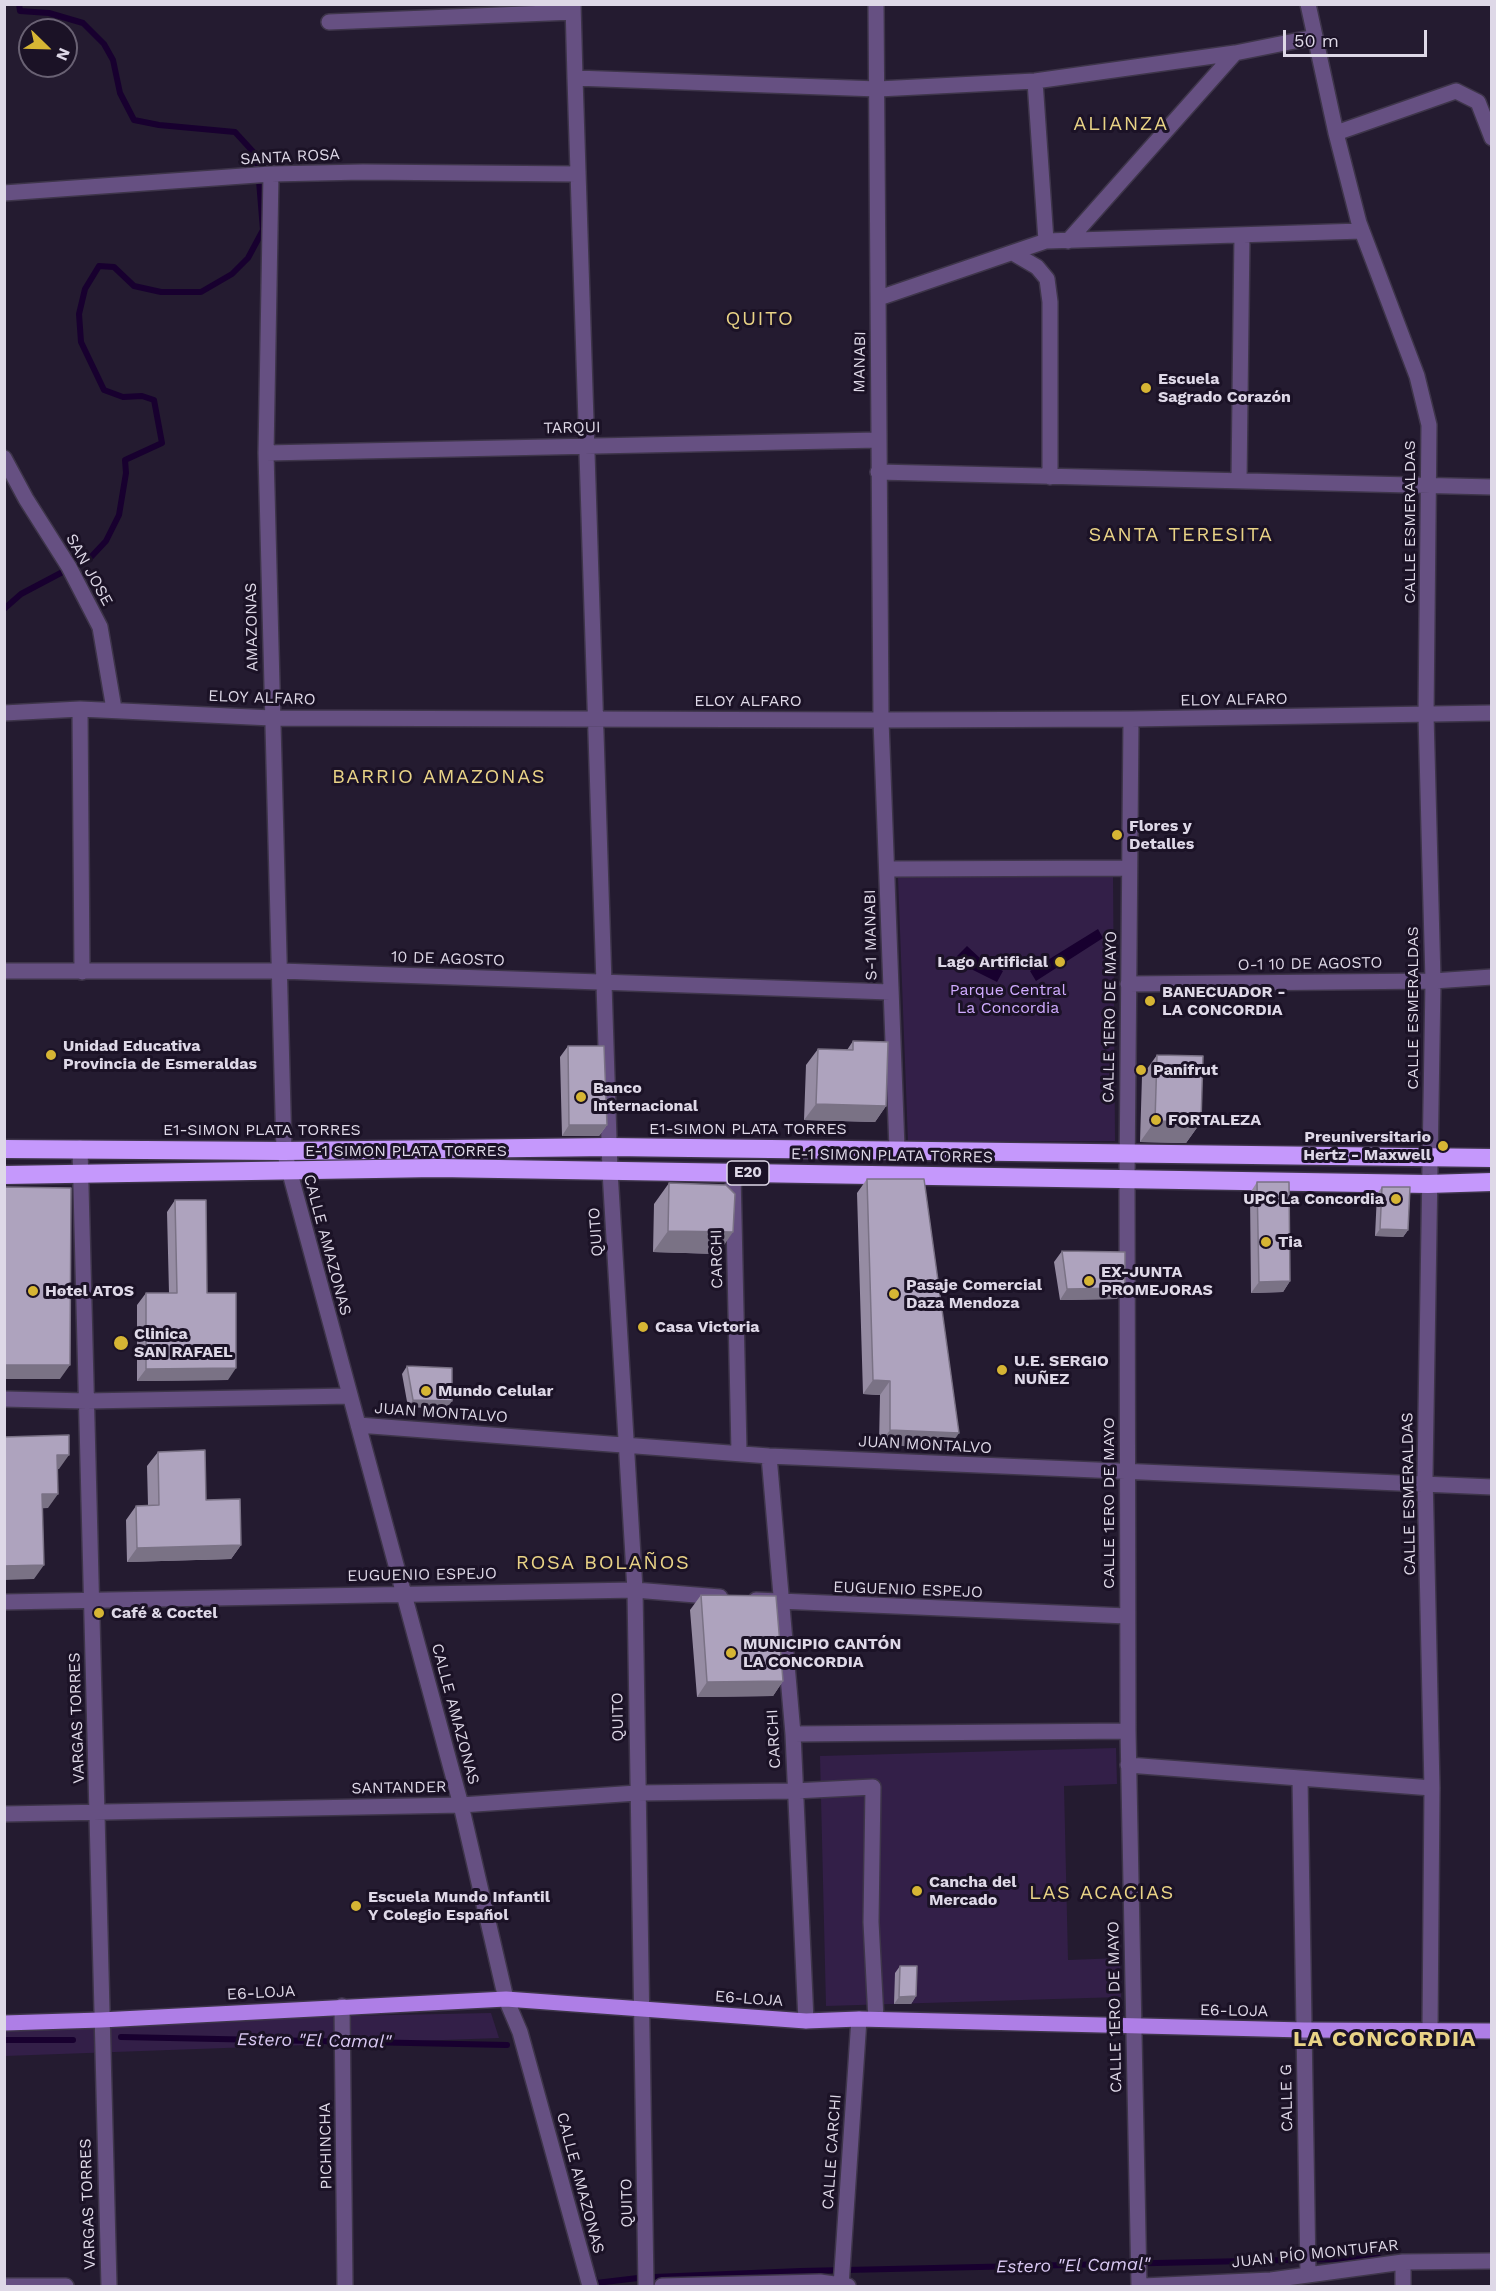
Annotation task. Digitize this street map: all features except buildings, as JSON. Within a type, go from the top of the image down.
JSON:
[{"type":"highway","name":"E1-SIMON PLATA TORRES","points":[[4,1149],[284,1151],[610,1147],[1491,1158]]},
{"type":"highway","name":"E-1 SIMON PLATA TORRES","points":[[4,1175],[437,1168],[1428,1184],[1491,1182]]},
{"type":"main road","name":"E6-LOJA","points":[[4,2023],[506,1999],[806,2021],[876,2019],[1133,2027],[1491,2031]]},
{"type":"street","name":"MANABI","points":[[876,4],[881,720]]},
{"type":"street","name":"CALLE ESMERALDAS","points":[[1308,4],[1336,133],[1362,231],[1417,376],[1429,425],[1426,715],[1433,981],[1428,1158],[1426,1486],[1432,1788],[1430,2030]]},
{"type":"street","points":[[329,22],[573,8]]},
{"type":"street","name":"QUITO","points":[[573,8],[610,1171],[635,1590],[646,2286]]},
{"type":"street","points":[[575,78],[878,89],[1035,81],[1235,52],[1315,37]]},
{"type":"street","points":[[1068,241],[1235,52]]},
{"type":"street","points":[[1035,81],[1046,241]]},
{"type":"street","points":[[1336,133],[1456,91],[1478,102],[1491,138]]},
{"type":"street","name":"SANTA ROSA","points":[[4,193],[271,174],[363,172],[578,174]]},
{"type":"street","name":"AMAZONAS","points":[[271,174],[266,453],[284,1151]]},
{"type":"street","points":[[879,298],[1046,241],[1362,231]]},
{"type":"street","points":[[1239,481],[1242,235]]},
{"type":"street","points":[[1013,253],[1037,267],[1047,279],[1050,302],[1050,477]]},
{"type":"street","name":"TARQUI","points":[[266,453],[878,440]]},
{"type":"street","name":"SAN JOSE","points":[[4,458],[26,499],[70,568],[100,627],[114,710]]},
{"type":"street","points":[[878,472],[1491,487]]},
{"type":"street","points":[[80,709],[82,972]]},
{"type":"street","name":"ELOY ALFARO","points":[[4,713],[80,709],[272,718],[881,720],[1131,719],[1491,713]]},
{"type":"street","name":"CALLE 1ERO DE MAYO","points":[[1131,719],[1126,1179],[1127,1616],[1133,2027],[1141,2286]]},
{"type":"street","name":"S-1 MANABI","points":[[881,720],[897,1149]]},
{"type":"street","points":[[888,869],[1129,868]]},
{"type":"street","name":"10 DE AGOSTO","points":[[4,971],[280,970],[890,992]]},
{"type":"street","name":"O-1 10 DE AGOSTO","points":[[1128,984],[1433,981],[1491,976]]},
{"type":"street","name":"VARGAS TORRES","points":[[80,1148],[109,2286]]},
{"type":"street","name":"CALLE AMAZONAS","points":[[284,1151],[461,1805],[506,1999],[520,2032],[590,2286]]},
{"type":"street","name":"CARCHI","points":[[733,1173],[739,1452]]},
{"type":"street","points":[[4,1399],[87,1401],[350,1396]]},
{"type":"street","name":"JUAN MONTALVO","points":[[358,1425],[769,1456],[1491,1487]]},
{"type":"street","name":"CARCHI","points":[[769,1456],[793,1734],[806,2021]]},
{"type":"street","name":"EUGUENIO ESPEJO","points":[[4,1602],[635,1590],[782,1602],[1127,1616]]},
{"type":"street","points":[[793,1734],[1128,1731]]},
{"type":"street","points":[[1128,1765],[1432,1788]]},
{"type":"street","name":"CALLE G","points":[[1300,1778],[1308,2274]]},
{"type":"street","name":"SANTANDER","points":[[4,1814],[461,1805],[637,1793],[794,1791],[873,1787],[872,1922],[876,2019]]},
{"type":"street","name":"PICHINCHA","points":[[342,2006],[345,2286]]},
{"type":"street","name":"CALLE CARCHI","points":[[843,2286],[859,2019]]},
{"type":"street","name":"JUAN PÍO MONTUFAR","points":[[1141,2286],[1271,2283],[1308,2274],[1403,2262],[1491,2261]]},
{"type":"street","points":[[1403,2262],[1403,2286]]},
{"type":"street","points":[[662,2286],[820,2283],[843,2286]]},
{"type":"street","points":[[4,2286],[66,2286]]},
{"type":"green space","name":"Parque Central La Concordia","points":[[1113,876],[1115,1141],[908,1142],[898,877]]},
{"type":"green space","points":[[1116,1748],[1117,1784],[1064,1786],[1068,1960],[1120,1958],[1121,1997],[826,2006],[820,1756]]},
{"type":"green space","points":[[491,2013],[499,2038],[5,2056],[4,2023]]},
{"type":"shaded area","name":"Lago Artificial","points":[[1098,929],[1103,938],[1036,981],[1030,971]]},
{"type":"shaded area","name":"Lago Artificial","points":[[967,946],[981,959],[1003,971],[997,982],[973,970],[957,956]]},
{"type":"waterway","points":[[4,609],[21,594],[91,557],[106,541],[119,515],[126,473],[125,460],[162,443],[154,400],[142,396],[123,397],[104,390],[81,342],[79,314],[85,289],[99,266],[114,267],[134,286],[161,292],[201,292],[232,274],[248,258],[263,230],[257,156],[235,132],[159,125],[134,120],[120,93],[113,60],[104,44],[83,23],[49,13],[20,11],[19,4]]},
{"type":"waterway","name":"Estero \"El Camal\"","points":[[121,2037],[507,2045]]},
{"type":"waterway","name":"Estero \"El Camal\"","points":[[4,2040],[73,2040]]},
{"type":"waterway","name":"Estero \"El Camal\"","points":[[654,2277],[801,2271],[1379,2258]]},
{"type":"waterway","name":"Estero \"El Camal\"","points":[[594,2277],[596,2283],[638,2278]]},
{"type":"place","name":"Escuela Sagrado Corazón","points":[[1146,388]]},
{"type":"place","name":"Flores y Detalles","points":[[1117,835]]},
{"type":"place","name":"Lago Artificial","points":[[1060,962]]},
{"type":"place","name":"BANECUADOR - LA CONCORDIA","points":[[1150,1001]]},
{"type":"place","name":"Unidad Educativa Provincia de Esmeraldas","points":[[51,1055]]},
{"type":"place","name":"Panifrut","points":[[1141,1070]]},
{"type":"place","name":"Banco Internacional","points":[[581,1097]]},
{"type":"place","name":"FORTALEZA","points":[[1156,1120]]},
{"type":"place","name":"Preuniversitario Hertz - Maxwell","points":[[1443,1146]]},
{"type":"place","name":"UPC La Concordia","points":[[1396,1199]]},
{"type":"place","name":"Tia","points":[[1266,1242]]},
{"type":"place","name":"EX-JUNTA PROMEJORAS","points":[[1089,1281]]},
{"type":"place","name":"Hotel ATOS","points":[[33,1291]]},
{"type":"place","name":"Pasaje Comercial Daza Mendoza","points":[[894,1294]]},
{"type":"place","name":"Casa Victoria","points":[[643,1327]]},
{"type":"place","name":"Clinica SAN RAFAEL","points":[[121,1343]]},
{"type":"place","name":"U.E. SERGIO NUÑEZ","points":[[1002,1370]]},
{"type":"place","name":"Mundo Celular","points":[[426,1391]]},
{"type":"place","name":"Café & Coctel","points":[[99,1613]]},
{"type":"place","name":"MUNICIPIO CANTÓN LA CONCORDIA","points":[[731,1653]]},
{"type":"place","name":"Cancha del Mercado","points":[[917,1891]]},
{"type":"place","name":"Escuela Mundo Infantil Y Colegio Español","points":[[356,1906]]},
{"type":"district","name":"ALIANZA","points":[[1121,124]]},
{"type":"district","name":"QUITO","points":[[760,319]]},
{"type":"district","name":"SANTA TERESITA","points":[[1181,535]]},
{"type":"district","name":"BARRIO AMAZONAS","points":[[439,777]]},
{"type":"district","name":"ROSA BOLAÑOS","points":[[603,1563]]},
{"type":"district","name":"LAS ACACIAS","points":[[1102,1893]]},
{"type":"district","name":"LA CONCORDIA","points":[[1385,2040]]}]
